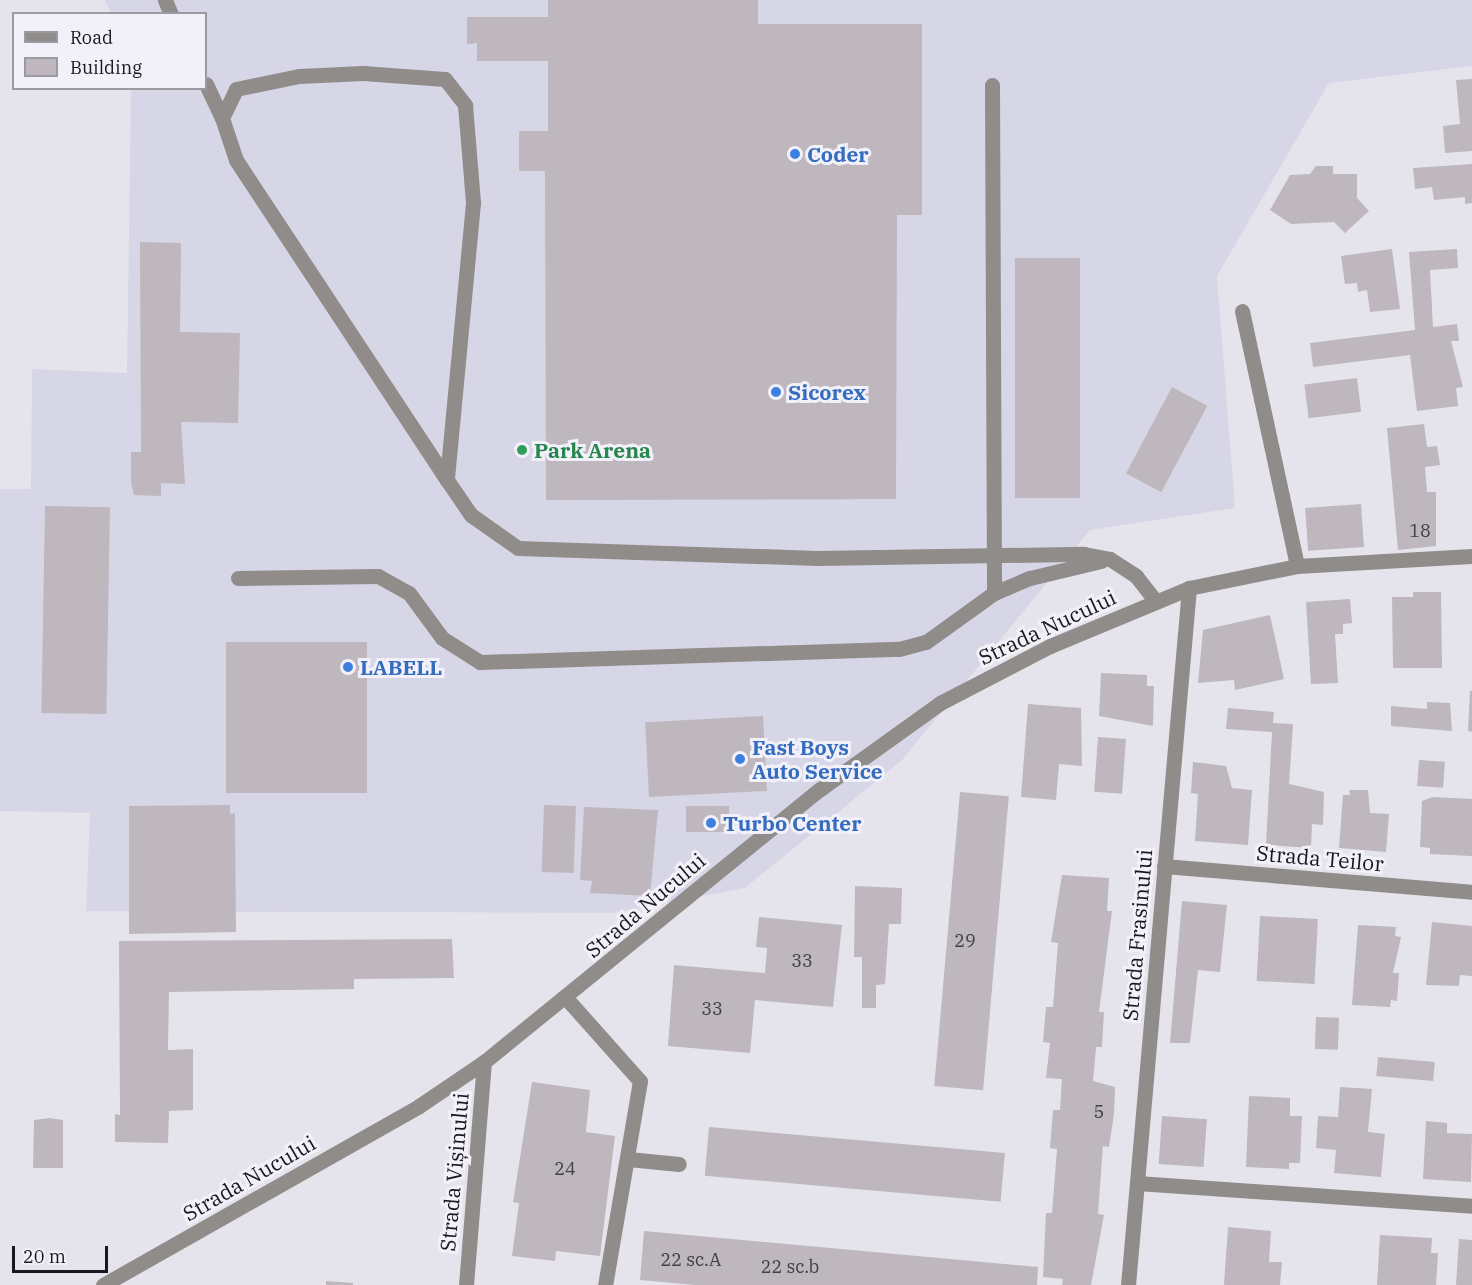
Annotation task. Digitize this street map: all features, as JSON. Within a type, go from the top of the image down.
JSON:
[{"type":"street","points":[[222,118],[236,89],[309,76],[445,79],[465,105],[473,203],[447,480]]},
{"type":"street","points":[[992,85],[994,593]]},
{"type":"street","points":[[207,86],[222,118],[236,160],[447,480],[471,515],[518,548],[625,555],[994,555],[1110,559],[1136,576],[1155,600]]},
{"type":"street","points":[[1242,311],[1297,566]]},
{"type":"street","name":"Strada Nucului","points":[[103,1285],[419,1106],[484,1062],[566,998],[819,790],[940,703],[1155,600],[1189,588],[1297,566],[1472,556]]},
{"type":"street","points":[[238,578],[378,576],[409,593],[442,638],[480,662],[899,649],[926,642],[994,593],[1030,578],[1110,559]]},
{"type":"street","name":"Strada Frasinului","points":[[1128,1285],[1189,588]]},
{"type":"street","name":"Strada Teilor","points":[[1164,866],[1472,892]]},
{"type":"street","points":[[566,998],[640,1081],[605,1285]]},
{"type":"street","name":"Strada Vișinului","points":[[466,1285],[484,1062]]},
{"type":"street","points":[[628,1159],[679,1164]]},
{"type":"street","points":[[1137,1183],[1472,1206]]},
{"type":"shaded area","points":[[105,0],[1472,0],[1472,66],[1329,83],[1217,276],[1235,508],[1090,530],[902,760],[745,888],[613,913],[86,911],[90,813],[0,811],[0,489],[31,489],[32,369],[127,373],[131,90],[207,90],[207,12],[111,12]]},
{"type":"building","points":[[548,0],[758,0],[758,24],[922,24],[922,215],[897,215],[896,499],[546,500],[545,171],[519,171],[519,131],[548,131],[548,61],[477,61],[477,43],[467,44],[467,17],[548,17]]},
{"type":"building","points":[[1472,79],[1472,151],[1445,153],[1443,126],[1460,124],[1456,80]]},
{"type":"building","points":[[1472,164],[1472,203],[1465,204],[1465,197],[1434,200],[1432,187],[1415,189],[1413,168]]},
{"type":"building","points":[[1316,166],[1333,166],[1333,174],[1357,174],[1357,198],[1369,211],[1345,233],[1334,222],[1291,224],[1270,210],[1290,175],[1310,174]]},
{"type":"building","points":[[140,242],[181,243],[180,332],[240,333],[238,423],[181,422],[185,484],[161,483],[161,496],[134,495],[131,483],[131,452],[141,452]]},
{"type":"building","points":[[1392,249],[1400,309],[1370,312],[1367,290],[1358,292],[1357,283],[1345,284],[1341,256]]},
{"type":"building","points":[[1457,249],[1458,268],[1430,270],[1433,327],[1457,324],[1459,341],[1451,341],[1463,387],[1456,388],[1458,406],[1417,411],[1410,355],[1313,367],[1310,343],[1415,330],[1409,252]]},
{"type":"building","points":[[1015,258],[1080,258],[1080,498],[1015,498]]},
{"type":"building","points":[[1357,378],[1361,412],[1309,418],[1304,384]]},
{"type":"building","points":[[1172,387],[1207,406],[1161,492],[1126,474]]},
{"type":"building","points":[[1424,424],[1427,447],[1437,446],[1440,465],[1425,467],[1427,492],[1436,492],[1436,546],[1398,550],[1387,428]]},
{"type":"building","points":[[1361,504],[1364,547],[1308,551],[1305,508]]},
{"type":"building","points":[[45,506],[110,507],[106,714],[41,713]]},
{"type":"building","points":[[1413,592],[1441,592],[1442,668],[1393,668],[1392,597],[1413,597]]},
{"type":"building","points":[[1350,599],[1352,623],[1343,624],[1343,634],[1335,634],[1338,683],[1311,684],[1306,602]]},
{"type":"building","points":[[1270,615],[1284,679],[1235,690],[1234,680],[1198,683],[1203,630]]},
{"type":"building","points":[[226,642],[367,642],[367,793],[226,793]]},
{"type":"building","points":[[1101,673],[1147,675],[1147,686],[1154,686],[1153,726],[1099,716]]},
{"type":"building","points":[[1470,691],[1472,691],[1472,732],[1468,731]]},
{"type":"building","points":[[1427,702],[1450,703],[1452,731],[1391,726],[1391,706],[1427,709]]},
{"type":"building","points":[[1028,704],[1081,708],[1082,766],[1059,764],[1056,800],[1021,797]]},
{"type":"building","points":[[1228,708],[1274,712],[1273,723],[1293,724],[1289,784],[1324,792],[1323,825],[1312,824],[1311,848],[1266,845],[1272,732],[1226,729]]},
{"type":"building","points":[[763,716],[767,791],[649,797],[645,722]]},
{"type":"building","points":[[1098,737],[1126,739],[1122,794],[1094,792]]},
{"type":"building","points":[[1419,760],[1445,762],[1443,788],[1417,786]]},
{"type":"building","points":[[1193,762],[1226,766],[1232,788],[1252,790],[1248,845],[1195,841],[1198,794],[1191,793]]},
{"type":"building","points":[[1349,790],[1368,790],[1370,813],[1389,814],[1386,852],[1339,848],[1343,795],[1350,795]]},
{"type":"building","points":[[960,792],[1009,796],[983,1090],[934,1086]]},
{"type":"building","points":[[1433,797],[1472,799],[1472,856],[1430,854],[1430,848],[1420,847],[1422,801]]},
{"type":"building","points":[[230,805],[230,814],[235,813],[236,932],[129,934],[129,806]]},
{"type":"building","points":[[544,805],[576,806],[574,873],[542,872]]},
{"type":"building","points":[[686,806],[729,806],[729,832],[686,832]]},
{"type":"building","points":[[584,807],[658,810],[650,896],[590,893],[592,881],[580,880]]},
{"type":"building","points":[[1062,875],[1109,878],[1107,911],[1112,911],[1099,1012],[1104,1012],[1102,1047],[1096,1047],[1093,1081],[1115,1087],[1114,1114],[1109,1147],[1103,1146],[1098,1214],[1104,1215],[1091,1285],[1062,1285],[1063,1279],[1043,1277],[1046,1213],[1052,1213],[1057,1149],[1050,1148],[1053,1110],[1060,1110],[1062,1079],[1046,1078],[1050,1043],[1043,1042],[1046,1007],[1053,1007],[1058,943],[1051,942]]},
{"type":"building","points":[[855,886],[902,888],[901,924],[889,924],[885,984],[876,985],[876,1008],[862,1008],[862,957],[854,957]]},
{"type":"building","points":[[1182,901],[1227,905],[1220,972],[1198,970],[1190,1043],[1170,1043]]},
{"type":"building","points":[[1260,916],[1318,919],[1315,984],[1257,981]]},
{"type":"building","points":[[759,917],[842,925],[833,1007],[755,1000],[750,1053],[668,1046],[674,965],[765,973],[767,948],[756,947]]},
{"type":"building","points":[[1432,922],[1472,926],[1472,976],[1460,975],[1459,986],[1426,985]]},
{"type":"building","points":[[1358,925],[1396,927],[1395,936],[1401,937],[1393,973],[1399,973],[1397,1001],[1391,1000],[1390,1007],[1352,1005]]},
{"type":"building","points":[[452,939],[454,978],[354,979],[354,989],[169,992],[168,1050],[193,1049],[193,1110],[169,1111],[168,1143],[115,1142],[115,1114],[120,1115],[119,941]]},
{"type":"building","points":[[1316,1017],[1339,1018],[1338,1050],[1315,1049]]},
{"type":"building","points":[[1378,1057],[1435,1062],[1433,1081],[1376,1076]]},
{"type":"building","points":[[532,1082],[590,1090],[586,1132],[615,1136],[600,1256],[556,1251],[555,1261],[512,1256],[519,1203],[513,1202]]},
{"type":"building","points":[[1340,1087],[1372,1089],[1368,1132],[1385,1134],[1381,1177],[1334,1173],[1336,1150],[1316,1148],[1318,1116],[1338,1117]]},
{"type":"building","points":[[1249,1096],[1290,1098],[1290,1116],[1302,1116],[1300,1163],[1289,1163],[1289,1169],[1246,1167]]},
{"type":"building","points":[[1162,1116],[1207,1119],[1204,1167],[1159,1164]]},
{"type":"building","points":[[49,1118],[63,1120],[63,1168],[33,1168],[34,1120]]},
{"type":"building","points":[[1426,1121],[1447,1123],[1447,1133],[1472,1134],[1471,1182],[1423,1179]]},
{"type":"building","points":[[709,1127],[1005,1153],[1001,1202],[705,1176]]},
{"type":"building","points":[[1228,1227],[1271,1231],[1269,1262],[1282,1262],[1280,1285],[1224,1285]]},
{"type":"building","points":[[644,1231],[1038,1267],[1037,1285],[695,1285],[640,1280]]},
{"type":"building","points":[[1380,1235],[1432,1238],[1431,1253],[1438,1253],[1436,1285],[1377,1285]]},
{"type":"building","points":[[1459,1239],[1472,1240],[1472,1285],[1456,1285]]},
{"type":"building","points":[[326,1281],[353,1283],[353,1285],[326,1285]]},
{"type":"place","name":"Coder","points":[[795,154]]},
{"type":"place","name":"Sicorex","points":[[776,392]]},
{"type":"place","name":"Park Arena","points":[[522,450]]},
{"type":"place","name":"LABELL","points":[[348,667]]},
{"type":"place","name":"Fast Boys Auto Service","points":[[740,759]]},
{"type":"place","name":"Turbo Center","points":[[711,823]]}]
